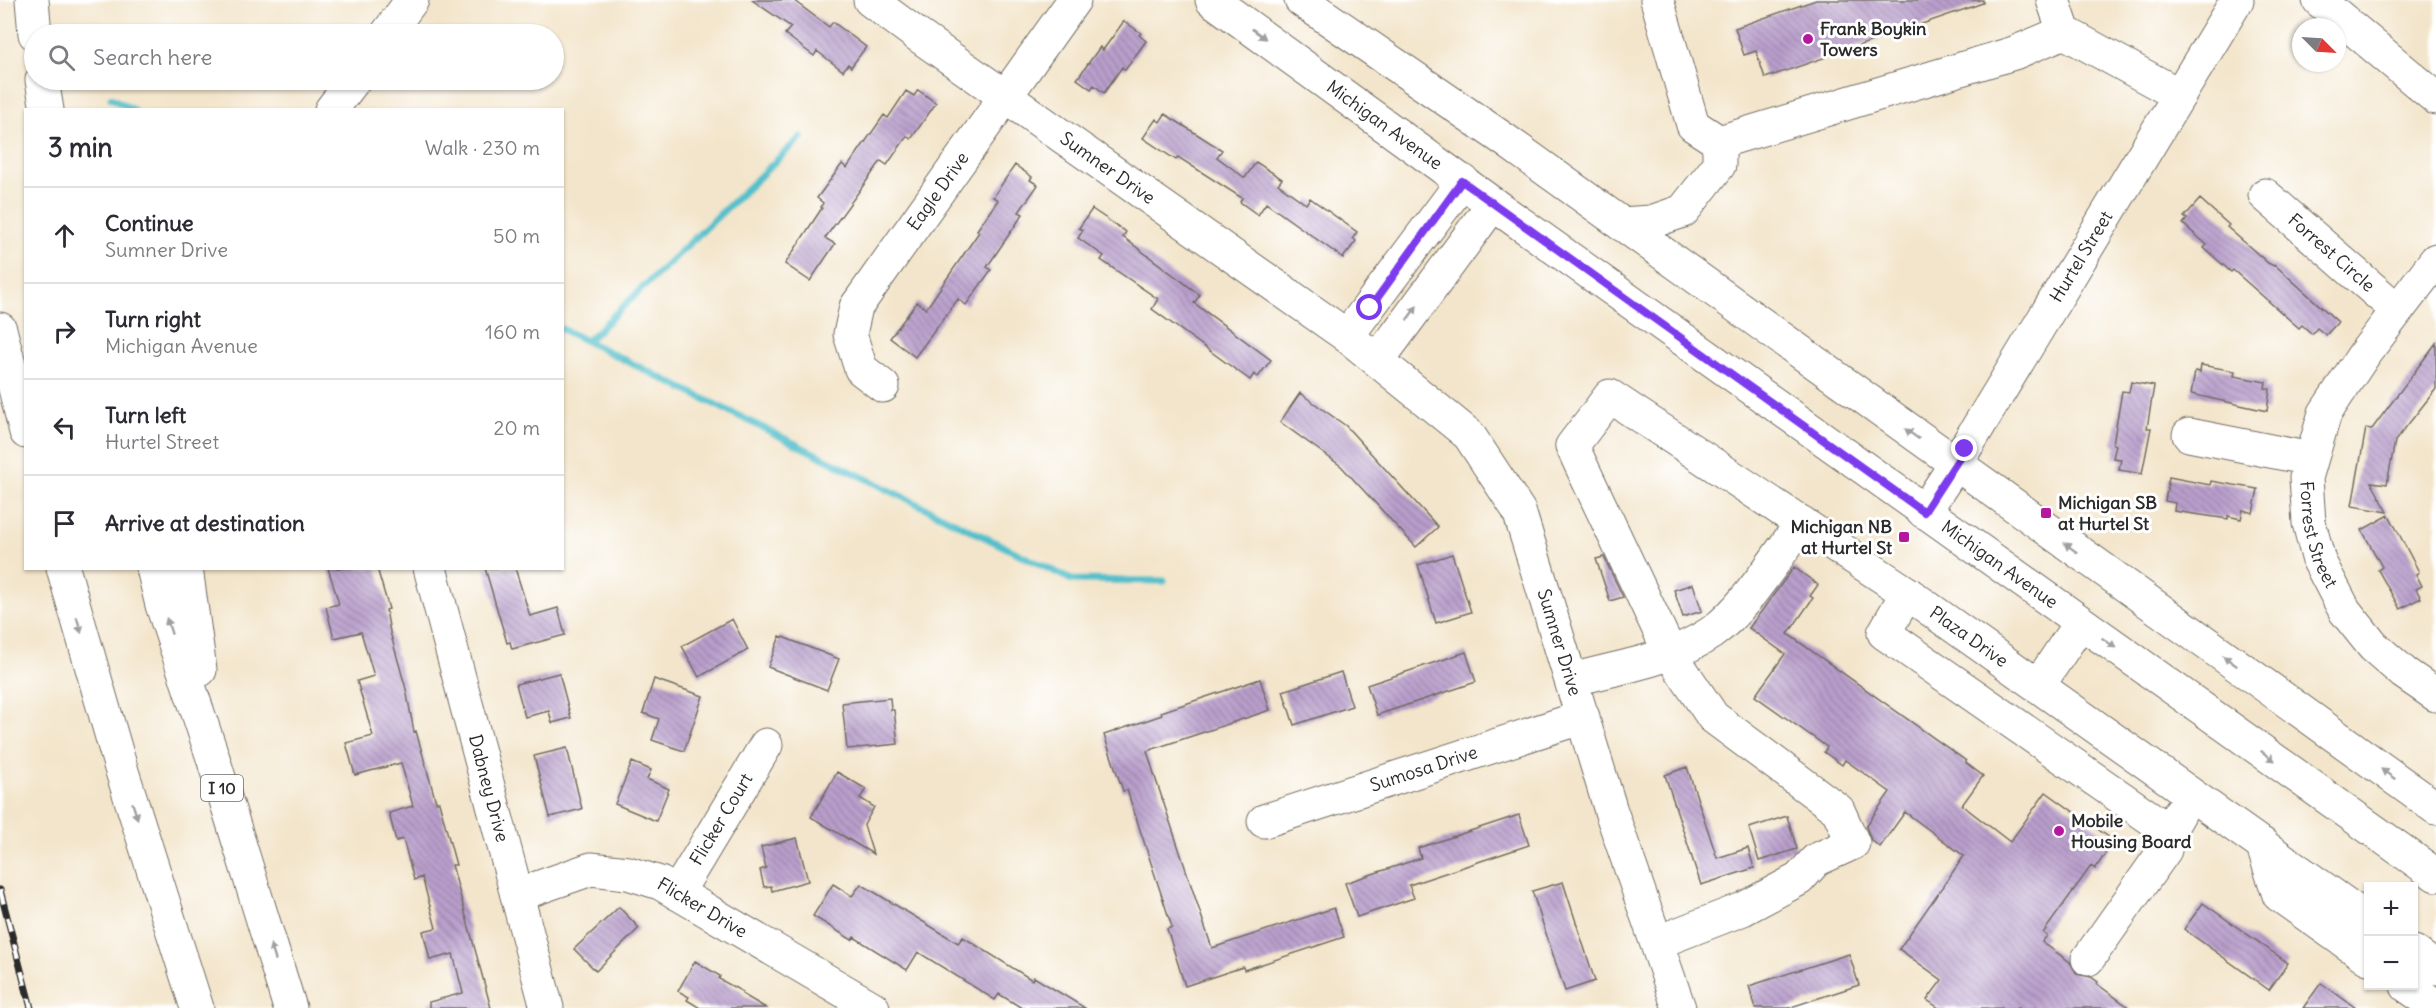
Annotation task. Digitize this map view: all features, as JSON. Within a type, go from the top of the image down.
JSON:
[{"type":"main road","points":[[32,0],[34,24]]},
{"type":"main road","points":[[394,24],[412,0]]},
{"type":"main road","name":"Sumner Drive","points":[[870,0],[1347,336],[1469,435],[1519,511],[1611,811],[1679,1008]]},
{"type":"main road","name":"Eagle Drive","points":[[883,386],[861,369],[850,334],[856,307],[1074,0]]},
{"type":"main road","name":"Michigan Avenue","points":[[1212,0],[1493,204],[2436,875]]},
{"type":"main road","points":[[1301,0],[1505,140],[2436,808]]},
{"type":"main road","points":[[1657,0],[1693,125],[1719,142],[2014,53],[2064,32]]},
{"type":"main road","points":[[2053,0],[2064,32],[2179,95]]},
{"type":"main road","name":"Hurtel Street","points":[[1924,512],[1955,465],[2237,0]]},
{"type":"main road","points":[[2319,0],[2436,98]]},
{"type":"main road","points":[[44,90],[47,108]]},
{"type":"main road","points":[[333,108],[346,90]]},
{"type":"main road","points":[[1621,224],[1651,222],[1683,211],[1719,165],[1719,142]]},
{"type":"main road","points":[[1347,336],[1462,181]]},
{"type":"main road","name":"Forrest Circle","points":[[2265,195],[2397,310]]},
{"type":"main road","points":[[1378,360],[1493,204]]},
{"type":"main road","name":"Forrest Street","points":[[2436,260],[2365,352],[2325,412],[2306,478],[2309,523],[2319,561],[2345,611],[2373,646],[2404,673],[2436,695]]},
{"type":"main road","points":[[0,329],[24,424]]},
{"type":"main road","name":"Plaza Drive","points":[[1670,653],[1572,446],[1610,396],[1907,593],[2364,917]]},
{"type":"main road","points":[[2189,435],[2311,459]]},
{"type":"main road","points":[[1572,680],[1670,653],[1711,633],[1738,608],[1802,524]]},
{"type":"main road","points":[[64,570],[120,765],[197,1008]]},
{"type":"main road","name":"I 10","points":[[153,570],[162,605],[213,758],[290,1008]]},
{"type":"main road","points":[[186,570],[213,758]]},
{"type":"main road","name":"Dabney Drive","points":[[431,570],[547,1008]]},
{"type":"main road","points":[[1907,593],[1884,633],[2169,831]]},
{"type":"main road","points":[[2038,686],[2080,623]]},
{"type":"main road","points":[[1658,942],[1743,909],[1799,879],[1816,860],[1853,843],[1838,810],[1713,717],[1670,653]]},
{"type":"main road","name":"Sumosa Drive","points":[[1264,821],[1583,717]]},
{"type":"main road","name":"Flicker Court","points":[[677,893],[765,745]]},
{"type":"main road","points":[[2088,959],[2165,850],[2169,831],[2191,794]]},
{"type":"main road","points":[[2262,844],[2279,895],[2364,955]]},
{"type":"main road","name":"Flicker Drive","points":[[517,895],[591,869],[628,873],[660,883],[873,1008]]},
{"type":"main road","points":[[2418,955],[2436,968]]},
{"type":"main road","points":[[2413,990],[2436,1006]]},
{"type":"building","points":[[752,0],[793,0],[829,27],[833,22],[866,47],[851,67],[848,64],[843,71],[817,51],[814,56],[785,34],[791,27]]},
{"type":"building","name":"Frank Boykin Towers","points":[[1816,0],[1983,0],[1983,3],[1765,78],[1756,51],[1744,55],[1735,28]]},
{"type":"building","points":[[1124,21],[1141,33],[1139,35],[1146,41],[1125,70],[1122,67],[1104,93],[1094,85],[1091,89],[1077,79],[1100,47],[1103,50]]},
{"type":"building","points":[[918,90],[936,103],[911,139],[907,136],[887,165],[881,161],[825,238],[835,244],[810,281],[785,264],[822,208],[823,203],[817,198],[842,164],[847,168],[884,115],[888,118],[906,91],[914,96]]},
{"type":"building","points":[[1165,114],[1222,150],[1217,157],[1245,178],[1256,162],[1282,179],[1278,184],[1306,204],[1310,198],[1357,232],[1353,238],[1356,241],[1343,258],[1266,203],[1258,215],[1240,202],[1242,198],[1178,157],[1176,160],[1143,138],[1156,119],[1160,122]]},
{"type":"building","points":[[1015,165],[1032,177],[1030,180],[1038,185],[1019,212],[1023,214],[987,267],[991,270],[966,305],[958,299],[915,357],[890,338],[917,302],[926,309],[979,232],[977,230],[998,200],[993,197]]},
{"type":"building","points":[[2200,199],[2229,225],[2227,227],[2268,263],[2275,265],[2338,322],[2326,335],[2317,328],[2312,334],[2302,325],[2299,328],[2233,270],[2231,272],[2204,248],[2207,245],[2183,224],[2187,219],[2184,217]]},
{"type":"building","points":[[1092,209],[1126,232],[1123,237],[1200,295],[1194,303],[1271,360],[1258,377],[1254,374],[1250,380],[1152,309],[1158,299],[1101,260],[1104,256],[1078,238],[1083,230],[1079,228]]},
{"type":"building","points":[[2436,343],[2436,389],[2395,441],[2387,484],[2371,482],[2388,512],[2352,506],[2366,428],[2372,429]]},
{"type":"building","points":[[2201,365],[2235,371],[2234,376],[2266,382],[2265,388],[2270,389],[2267,411],[2191,394],[2195,371],[2200,372]]},
{"type":"building","points":[[2131,382],[2154,386],[2147,428],[2151,428],[2142,474],[2119,470],[2121,459],[2113,458],[2116,445],[2113,444],[2122,391],[2129,392]]},
{"type":"building","points":[[1300,393],[1346,426],[1438,527],[1416,547],[1341,466],[1280,422]]},
{"type":"building","points":[[2169,477],[2210,485],[2211,481],[2258,489],[2253,513],[2243,510],[2241,519],[2228,516],[2228,519],[2174,511],[2175,503],[2165,501]]},
{"type":"building","points":[[2389,515],[2419,572],[2416,574],[2422,586],[2416,589],[2421,598],[2400,609],[2378,570],[2382,567],[2362,530]]},
{"type":"building","points":[[1452,554],[1471,612],[1436,623],[1418,565]]},
{"type":"building","points":[[1604,557],[1623,597],[1610,601],[1596,559]]},
{"type":"building","name":"Mobile Housing Board","points":[[1794,567],[1818,585],[1810,596],[1813,598],[1788,634],[1966,761],[1983,776],[1962,805],[2010,842],[2046,792],[2114,841],[2095,869],[2091,866],[2043,933],[2047,936],[2042,942],[2070,962],[2077,974],[2091,977],[2130,1008],[1939,1008],[1927,1000],[1942,980],[1899,949],[1964,856],[1905,812],[1880,847],[1871,840],[1866,826],[1890,792],[1845,760],[1842,765],[1824,752],[1827,747],[1755,696],[1785,654],[1749,628]]},
{"type":"building","points":[[329,570],[378,570],[389,609],[386,610],[390,632],[406,689],[414,732],[416,731],[436,802],[439,802],[456,865],[452,865],[491,1008],[429,1008],[429,1002],[463,993],[453,954],[430,960],[423,931],[436,928],[422,877],[414,880],[403,839],[396,841],[389,813],[413,806],[401,763],[355,775],[346,743],[373,736],[357,681],[374,676],[361,632],[334,638],[326,607],[339,604]]},
{"type":"building","points":[[486,570],[516,570],[530,616],[558,608],[565,635],[512,649],[510,642],[507,643]]},
{"type":"building","points":[[1693,584],[1702,611],[1683,617],[1674,590]]},
{"type":"building","points":[[732,619],[748,650],[699,677],[682,646]]},
{"type":"building","points":[[780,636],[839,659],[827,690],[768,667]]},
{"type":"building","points":[[1466,652],[1476,682],[1377,715],[1367,685]]},
{"type":"building","points":[[1341,672],[1352,706],[1294,725],[1283,691]]},
{"type":"building","points":[[559,673],[571,718],[552,723],[549,711],[525,717],[516,684]]},
{"type":"building","points":[[654,679],[703,696],[684,751],[652,740],[659,719],[643,713]]},
{"type":"building","points":[[1260,679],[1270,710],[1147,751],[1156,780],[1212,948],[1334,908],[1344,937],[1244,970],[1243,967],[1185,986],[1167,929],[1172,927],[1127,790],[1123,791],[1104,735],[1162,715],[1161,712]]},
{"type":"building","points":[[890,698],[891,710],[894,710],[898,744],[847,749],[842,703]]},
{"type":"building","points":[[567,748],[582,809],[550,817],[534,756]]},
{"type":"building","points":[[632,762],[651,770],[647,779],[669,789],[656,821],[615,804]]},
{"type":"building","points":[[1687,767],[1717,858],[1748,848],[1754,868],[1701,885],[1665,775]]},
{"type":"building","points":[[837,772],[866,789],[860,798],[874,807],[864,825],[873,854],[811,817]]},
{"type":"building","points":[[1519,815],[1529,845],[1409,885],[1414,898],[1357,917],[1345,883],[1421,858],[1418,848]]},
{"type":"building","points":[[1787,816],[1797,849],[1759,861],[1749,828]]},
{"type":"building","points":[[797,838],[808,881],[772,891],[771,886],[764,887],[760,870],[766,868],[761,847]]},
{"type":"building","points":[[1563,882],[1595,981],[1565,991],[1532,891]]},
{"type":"building","points":[[833,884],[852,896],[861,884],[958,943],[963,937],[1032,980],[1034,977],[1085,1008],[1022,1008],[999,994],[995,1000],[918,952],[907,970],[854,937],[852,940],[813,916]]},
{"type":"building","points":[[2203,903],[2288,963],[2269,990],[2184,929]]},
{"type":"building","points":[[619,907],[639,928],[596,971],[574,949]]},
{"type":"building","points":[[1849,954],[1859,985],[1788,1008],[1756,1008],[1749,986]]},
{"type":"building","points":[[695,961],[766,1008],[700,1008],[687,1000],[689,997],[678,991]]},
{"type":"building","points":[[2321,983],[2356,1008],[2303,1008]]},
{"type":"waterway","points":[[111,98],[129,108]]},
{"type":"waterway","points":[[587,341],[801,137]]},
{"type":"waterway","points":[[564,330],[1072,580],[1164,581]]},
{"type":"railway","points":[[0,890],[31,1008]]},
{"type":"place","name":"Frank Boykin Towers","points":[[1808,39]]},
{"type":"place","name":"Michigan SB at Hurtel St","points":[[2046,513]]},
{"type":"place","name":"Michigan NB at Hurtel St","points":[[1904,537]]},
{"type":"place","name":"Mobile Housing Board","points":[[2059,831]]},
{"type":"route","points":[[1370,308],[1462,181],[1924,512],[1965,449]]}]
